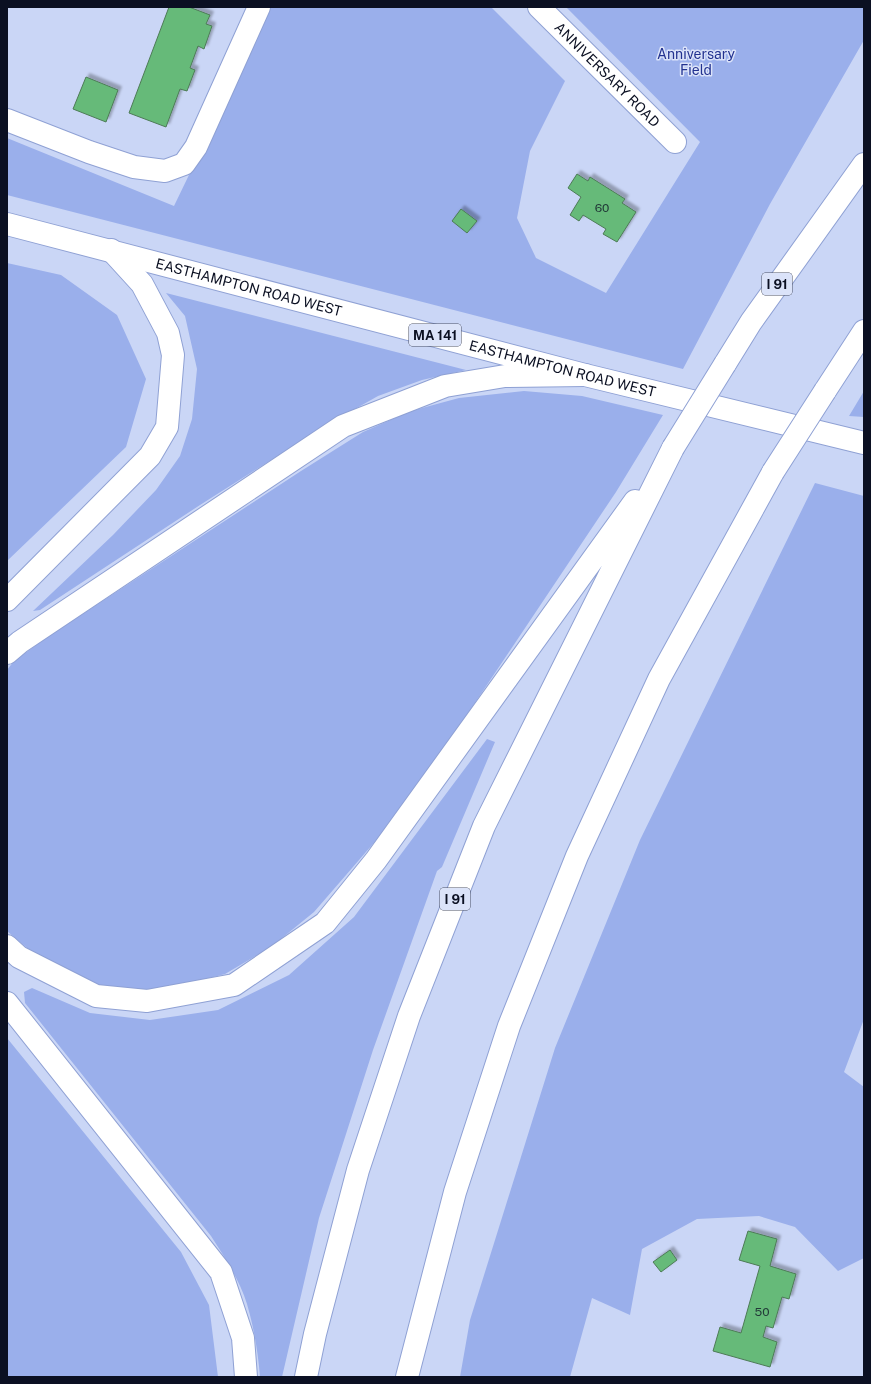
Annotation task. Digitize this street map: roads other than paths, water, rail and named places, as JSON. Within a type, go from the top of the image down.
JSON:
[{"type":"main road","points":[[7,120],[89,152],[134,166],[165,171],[184,164],[196,147],[259,7]]},
{"type":"main road","name":"ANNIVERSARY ROAD","points":[[539,7],[675,142]]},
{"type":"main road","name":"I 91","points":[[306,1377],[315,1334],[358,1170],[409,1016],[484,826],[673,448],[751,322],[864,164]]},
{"type":"main road","name":"EASTHAMPTON ROAD WEST","points":[[7,224],[585,375],[864,443]]},
{"type":"main road","points":[[7,600],[150,456],[167,427],[173,356],[168,333],[142,284],[111,250]]},
{"type":"main road","points":[[407,1377],[455,1192],[507,1034],[577,856],[659,679],[773,472],[864,331]]},
{"type":"main road","points":[[7,653],[20,642],[343,426],[445,386],[506,376],[585,375]]},
{"type":"main road","points":[[7,946],[19,957],[96,996],[147,1001],[234,985],[325,923],[376,860],[673,448]]},
{"type":"main road","points":[[7,1002],[221,1272],[243,1338],[246,1377]]},
{"type":"park label","name":"Anniversary Field","points":[[696,62]]}]
